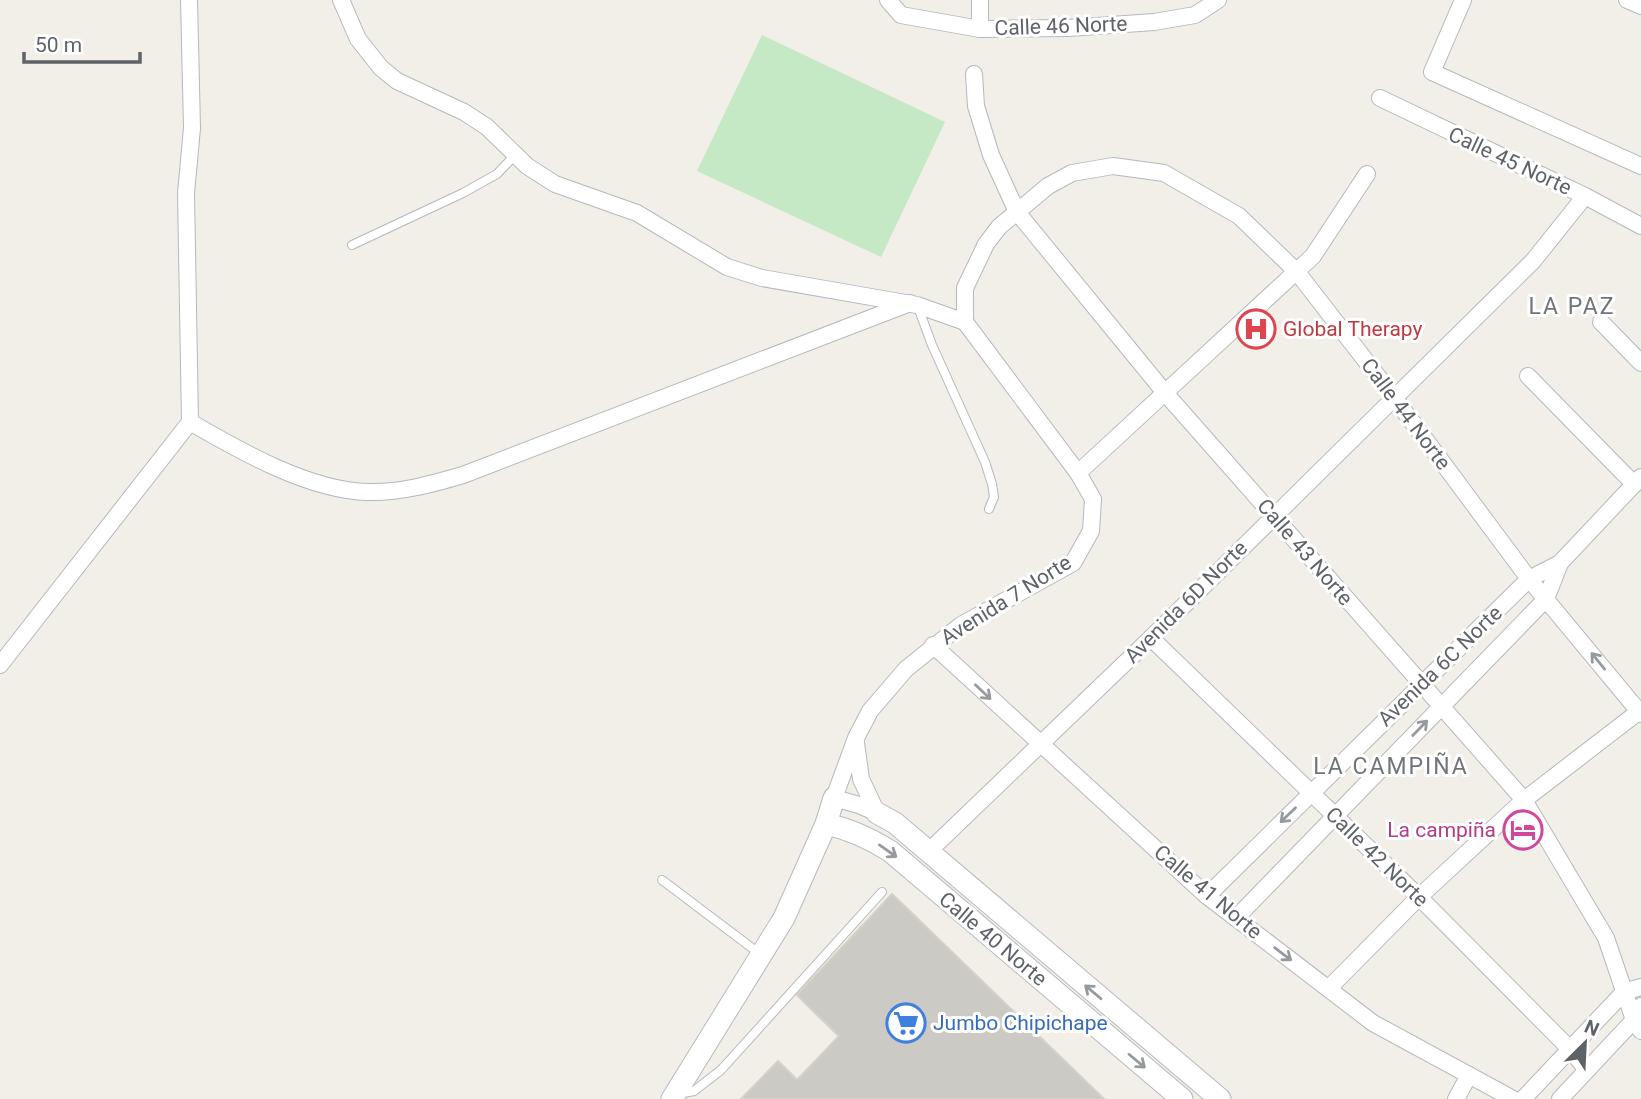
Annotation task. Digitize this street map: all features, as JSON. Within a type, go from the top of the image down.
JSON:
[{"type":"street","points":[[0,666],[190,422],[186,193],[192,128],[189,0]]},
{"type":"street","points":[[341,0],[358,39],[381,68],[397,81],[464,112],[487,128],[527,166],[555,184],[637,213],[727,267],[762,278],[913,304],[965,321]]},
{"type":"street","name":"Calle 46 Norte","points":[[888,0],[901,15],[980,29],[1068,28],[1154,22],[1195,15],[1218,0]]},
{"type":"street","points":[[980,0],[980,29]]},
{"type":"street","points":[[1463,0],[1432,72],[1641,166]]},
{"type":"street","points":[[1627,0],[1641,6]]},
{"type":"street","name":"Calle 43 Norte","points":[[974,74],[976,106],[991,155],[1017,212],[1166,394],[1524,800],[1606,938],[1624,992],[1639,1019]]},
{"type":"street","name":"Calle 45 Norte","points":[[1380,98],[1585,196],[1641,226]]},
{"type":"street","name":"Calle 44 Norte","points":[[965,321],[965,288],[986,244],[999,227],[1048,186],[1072,173],[1113,166],[1164,173],[1239,216],[1297,272],[1394,396],[1529,579],[1640,712]]},
{"type":"street","points":[[1078,473],[1297,272],[1324,243],[1367,174]]},
{"type":"street","name":"Avenida 6D Norte","points":[[928,852],[1041,746],[1534,261],[1585,196]]},
{"type":"street","points":[[190,422],[223,441],[312,482],[338,489],[370,492],[423,486],[463,475],[913,304]]},
{"type":"street","name":"Avenida 7 Norte","points":[[673,1097],[784,918],[826,824],[856,738],[870,711],[905,669],[933,645],[961,625],[1073,563],[1091,531],[1093,499],[1078,473],[965,321]]},
{"type":"street","points":[[1601,322],[1641,363]]},
{"type":"street","points":[[1528,376],[1637,480]]},
{"type":"street","name":"Avenida 6C Norte","points":[[1207,896],[1529,579],[1560,563],[1637,480]]},
{"type":"street","name":"Avenida 6C Norte","points":[[1236,918],[1546,599],[1560,563]]},
{"type":"street","name":"Calle 42 Norte","points":[[1151,638],[1419,897],[1570,1049],[1587,1070]]},
{"type":"street","name":"Calle 41 Norte","points":[[933,645],[1207,896],[1373,1023],[1513,1099]]},
{"type":"street","points":[[1329,988],[1419,897],[1524,800],[1640,712]]},
{"type":"street","points":[[856,738],[862,779],[877,813]]},
{"type":"street","name":"Calle 40 Norte","points":[[834,798],[859,805],[895,823],[1220,1099]]},
{"type":"street","name":"Calle 40 Norte","points":[[826,824],[857,833],[890,851],[1177,1097]]},
{"type":"street","points":[[1523,1099],[1624,992],[1641,987]]},
{"type":"street","points":[[1560,1099],[1639,1019]]},
{"type":"street","points":[[1456,1099],[1469,1075]]},
{"type":"lane","points":[[352,245],[496,174],[515,155]]},
{"type":"lane","points":[[913,304],[985,462],[992,484],[993,497],[989,509]]},
{"type":"lane","points":[[662,880],[760,954]]},
{"type":"lane","points":[[673,1097],[694,1091],[721,1070],[882,892]]},
{"type":"green space","points":[[762,35],[945,122],[881,257],[697,171]]},
{"type":"building","points":[[892,894],[1104,1099],[741,1099],[778,1061],[797,1080],[839,1036],[797,995]]},
{"type":"place","name":"Global Therapy","points":[[1256,329]]},
{"type":"place","name":"La campiña","points":[[1523,830]]},
{"type":"place","name":"Jumbo Chipichape","points":[[906,1023]]},
{"type":"district","name":"LA PAZ","points":[[1572,306]]},
{"type":"district","name":"LA CAMPIÑA","points":[[1391,766]]}]
